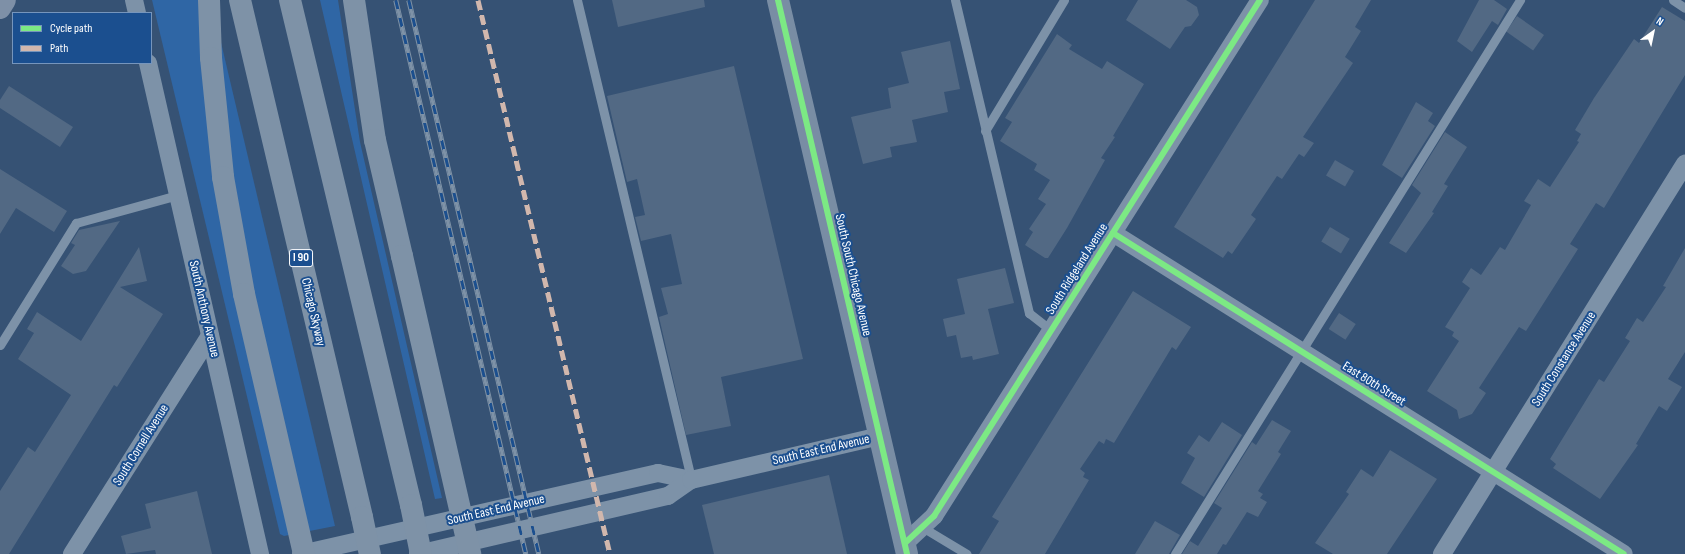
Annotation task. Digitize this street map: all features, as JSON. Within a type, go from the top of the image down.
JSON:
[{"type":"highway","points":[[0,8],[5,0]]},
{"type":"highway","points":[[209,0],[211,58],[223,177],[244,294],[304,554]]},
{"type":"highway","name":"Chicago Skyway","points":[[240,0],[370,554]]},
{"type":"highway","points":[[290,0],[411,505],[420,554]]},
{"type":"highway","points":[[354,0],[375,140],[470,554]]},
{"type":"main road","name":"South South Chicago Avenue","points":[[778,0],[906,549]]},
{"type":"street","points":[[134,0],[137,12]]},
{"type":"street","name":"South Ridgeland Avenue","points":[[906,549],[922,527],[934,516],[1260,0]]},
{"type":"street","name":"South Anthony Avenue","points":[[148,64],[260,554]]},
{"type":"street","name":"South Constance Avenue","points":[[1442,554],[1685,164]]},
{"type":"street","name":"East 80th Street","points":[[1113,233],[1624,554]]},
{"type":"street","name":"South Cornell Avenue","points":[[72,554],[210,336]]},
{"type":"street","name":"South East End Avenue","points":[[420,554],[668,496],[691,480],[880,436]]},
{"type":"street","name":"South East End Avenue","points":[[301,554],[658,473],[691,480]]},
{"type":"lane","points":[[577,0],[691,480]]},
{"type":"lane","points":[[955,0],[1029,314],[1052,330]]},
{"type":"lane","points":[[985,131],[1064,0]]},
{"type":"lane","points":[[1176,554],[1520,0]]},
{"type":"lane","points":[[1673,0],[1685,8]]},
{"type":"lane","points":[[0,345],[76,223],[178,195]]},
{"type":"lane","points":[[922,527],[967,554]]},
{"type":"shaded area","points":[[152,0],[211,0],[335,526],[284,536],[280,534]]},
{"type":"shaded area","points":[[320,0],[338,0],[360,142],[442,498],[435,499]]},
{"type":"building","points":[[612,0],[704,0],[705,7],[618,27]]},
{"type":"building","points":[[1138,0],[1186,0],[1197,7],[1199,15],[1191,26],[1185,27],[1170,49],[1126,20]]},
{"type":"building","points":[[1315,0],[1371,0],[1355,27],[1361,31],[1345,57],[1353,63],[1303,137],[1314,143],[1304,157],[1299,154],[1282,179],[1277,176],[1251,215],[1256,219],[1232,254],[1228,251],[1223,258],[1174,227]]},
{"type":"building","points":[[1479,0],[1494,0],[1507,9],[1498,25],[1492,21],[1472,52],[1457,41]]},
{"type":"building","points":[[1662,7],[1685,21],[1685,75],[1604,208],[1596,203],[1570,244],[1578,249],[1526,331],[1519,327],[1479,388],[1486,393],[1472,414],[1459,419],[1457,410],[1427,391],[1459,341],[1452,336],[1454,332],[1445,327],[1470,288],[1462,282],[1471,268],[1481,275],[1500,247],[1505,250],[1531,205],[1524,201],[1538,179],[1550,187],[1579,142],[1577,141],[1581,134],[1575,130],[1594,98],[1634,39],[1639,43]]},
{"type":"building","points":[[1517,16],[1544,35],[1533,50],[1506,32]]},
{"type":"building","points":[[1057,34],[1072,45],[1069,49],[1102,69],[1107,61],[1144,84],[1113,136],[1115,137],[1101,158],[1105,160],[1067,228],[1048,258],[1045,258],[1025,245],[1033,232],[1029,229],[1046,204],[1038,199],[1050,180],[1034,170],[1037,164],[1000,141],[1012,122],[1005,118]]},
{"type":"building","points":[[950,41],[960,89],[944,92],[948,112],[912,120],[917,142],[890,147],[892,157],[863,164],[851,117],[891,108],[888,88],[909,83],[901,52]]},
{"type":"building","points":[[734,66],[803,359],[721,377],[731,426],[686,435],[659,317],[668,314],[661,288],[682,284],[671,234],[641,241],[635,217],[645,215],[637,179],[627,182],[607,96]]},
{"type":"building","points":[[9,86],[73,127],[60,147],[0,108],[0,100]]},
{"type":"building","points":[[1416,102],[1433,113],[1428,121],[1435,126],[1402,178],[1382,165]]},
{"type":"building","points":[[1445,132],[1467,147],[1444,184],[1448,186],[1432,212],[1434,213],[1406,253],[1389,243],[1421,193],[1412,185]]},
{"type":"building","points":[[1335,160],[1354,171],[1345,187],[1326,176]]},
{"type":"building","points":[[0,169],[67,211],[54,232],[16,208],[0,234]]},
{"type":"building","points":[[120,221],[86,271],[73,274],[61,266],[75,245],[71,243],[79,230]]},
{"type":"building","points":[[1330,227],[1350,239],[1341,253],[1321,242]]},
{"type":"building","points":[[139,247],[147,281],[120,287],[163,314],[117,387],[114,385],[9,554],[0,554],[0,491],[28,447],[35,452],[71,395],[18,359],[34,333],[27,329],[37,312],[81,341]]},
{"type":"building","points":[[1685,248],[1685,352],[1668,379],[1682,387],[1667,411],[1659,406],[1636,444],[1638,445],[1600,499],[1553,468],[1556,464],[1550,459],[1599,379],[1604,382],[1630,341],[1625,338],[1637,318],[1643,322],[1666,287],[1663,286]]},
{"type":"building","points":[[1005,268],[1014,303],[988,309],[999,354],[973,360],[972,356],[961,358],[956,335],[947,337],[943,319],[965,314],[957,279]]},
{"type":"building","points":[[1133,291],[1191,327],[1176,350],[1172,347],[1114,443],[1106,439],[1104,444],[1099,441],[1080,469],[1085,473],[1083,477],[1089,480],[1045,554],[979,554],[999,521],[992,517]]},
{"type":"building","points":[[1339,313],[1356,324],[1345,340],[1329,329]]},
{"type":"building","points":[[1272,420],[1291,431],[1278,452],[1281,454],[1258,491],[1263,494],[1260,498],[1267,502],[1258,517],[1247,512],[1226,545],[1223,544],[1217,554],[1182,554],[1190,541],[1198,546],[1222,508],[1214,503],[1252,442],[1256,445]]},
{"type":"building","points":[[1222,422],[1242,435],[1204,497],[1181,483],[1195,458],[1187,453],[1199,435],[1209,442]]},
{"type":"building","points":[[1390,450],[1437,479],[1387,554],[1333,554],[1315,543],[1349,494],[1346,492],[1361,469],[1373,477]]},
{"type":"building","points":[[829,475],[847,554],[714,554],[702,505]]},
{"type":"building","points":[[197,491],[212,554],[156,554],[155,550],[126,554],[121,536],[151,528],[145,504]]},
{"type":"building","points":[[1155,521],[1180,535],[1169,554],[1135,554]]},
{"type":"railway","points":[[396,0],[526,554]]},
{"type":"railway","points":[[409,0],[539,554]]},
{"type":"marked path","points":[[478,0],[610,554]]},
{"type":"cycle path","points":[[778,0],[907,554]]},
{"type":"cycle path","points":[[905,543],[934,516],[1260,0]]},
{"type":"cycle path","points":[[1113,233],[1624,554]]}]
